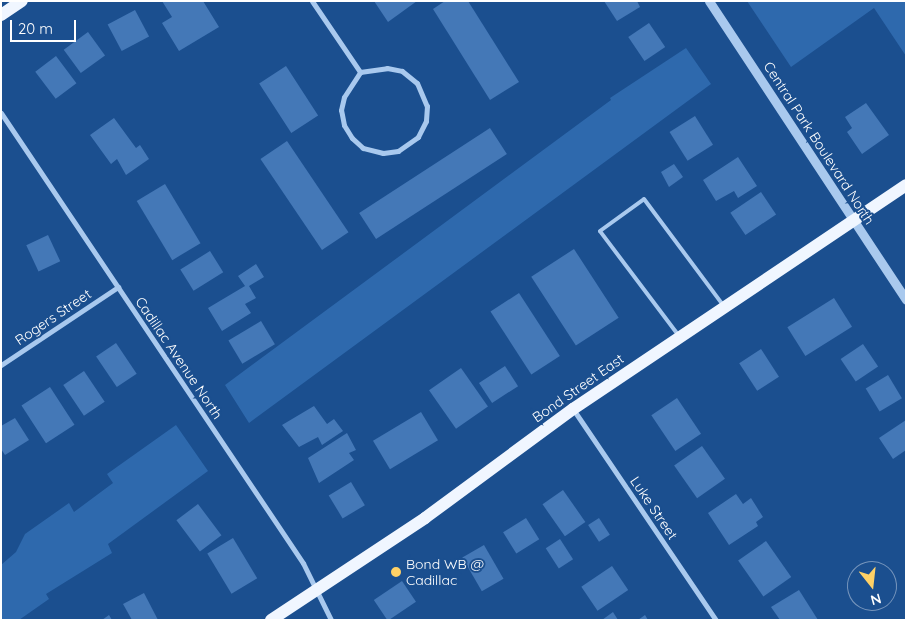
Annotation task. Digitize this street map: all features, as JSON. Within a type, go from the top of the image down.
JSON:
[{"type":"main road","points":[[1,15],[22,1]]},
{"type":"main road","name":"Bond Street East","points":[[270,620],[424,518],[573,409],[906,185]]},
{"type":"street","points":[[312,1],[360,72]]},
{"type":"street","name":"Central Park Boulevard North","points":[[709,1],[906,300]]},
{"type":"street","points":[[387,68],[402,72],[417,83],[425,96],[426,121],[418,137],[407,147],[383,154],[363,148],[352,138],[344,125],[342,110],[344,97],[360,72],[387,68]]},
{"type":"street","name":"Cadillac Avenue North","points":[[1,113],[303,564],[331,620]]},
{"type":"street","name":"Rogers Street","points":[[1,365],[118,287]]},
{"type":"street","name":"Luke Street","points":[[573,409],[716,620]]},
{"type":"lane","points":[[680,338],[600,231],[644,199],[725,307]]},
{"type":"shaded area","points":[[747,1],[906,1],[906,56],[874,8],[791,67]]},
{"type":"shaded area","points":[[686,48],[711,84],[249,423],[225,385],[611,100],[610,98]]},
{"type":"shaded area","points":[[176,425],[208,471],[108,544],[112,553],[46,594],[49,599],[19,620],[1,620],[1,565],[16,552],[25,534],[69,503],[74,512],[113,483],[107,474]]},
{"type":"building","points":[[162,1],[203,1],[219,27],[179,51],[162,23],[172,17]]},
{"type":"building","points":[[374,1],[417,1],[388,22]]},
{"type":"building","points":[[445,1],[468,1],[519,82],[490,100],[433,9]]},
{"type":"building","points":[[604,1],[637,1],[640,7],[617,21]]},
{"type":"building","points":[[135,10],[149,36],[122,51],[108,25]]},
{"type":"building","points":[[649,23],[665,47],[644,61],[628,37]]},
{"type":"building","points":[[88,32],[105,55],[81,73],[64,50]]},
{"type":"building","points":[[56,56],[76,83],[56,99],[35,72]]},
{"type":"building","points":[[286,66],[318,115],[291,133],[259,83]]},
{"type":"building","points":[[866,103],[889,135],[862,154],[847,132],[852,128],[845,117]]},
{"type":"building","points":[[695,116],[713,145],[688,161],[670,132]]},
{"type":"building","points":[[114,118],[136,148],[140,145],[149,159],[126,175],[117,159],[111,164],[90,135]]},
{"type":"building","points":[[490,128],[507,154],[376,239],[359,213]]},
{"type":"building","points":[[287,141],[349,232],[322,250],[260,159]]},
{"type":"building","points":[[738,157],[757,186],[738,198],[734,191],[716,201],[703,180]]},
{"type":"building","points":[[674,164],[683,177],[669,187],[661,172]]},
{"type":"building","points":[[165,184],[201,243],[172,260],[137,201]]},
{"type":"building","points":[[761,192],[776,214],[745,235],[730,213]]},
{"type":"building","points":[[48,235],[60,261],[39,271],[26,245]]},
{"type":"building","points":[[574,249],[619,318],[576,346],[531,277]]},
{"type":"building","points":[[210,251],[223,272],[194,291],[180,270]]},
{"type":"building","points":[[256,264],[264,277],[249,286],[256,298],[245,304],[251,313],[222,331],[208,308],[245,286],[238,276]]},
{"type":"building","points":[[519,293],[560,356],[531,374],[490,312]]},
{"type":"building","points":[[834,298],[852,327],[805,356],[787,327]]},
{"type":"building","points":[[261,321],[275,344],[242,364],[228,341]]},
{"type":"building","points":[[116,343],[137,374],[117,387],[96,356]]},
{"type":"building","points":[[863,344],[878,366],[856,381],[841,359]]},
{"type":"building","points":[[761,349],[779,377],[757,391],[739,363]]},
{"type":"building","points":[[505,366],[518,386],[492,403],[479,383]]},
{"type":"building","points":[[461,368],[488,407],[456,429],[429,390]]},
{"type":"building","points":[[84,371],[105,402],[84,416],[63,385]]},
{"type":"building","points":[[888,375],[902,398],[880,412],[866,388]]},
{"type":"building","points":[[50,387],[75,425],[46,443],[21,406]]},
{"type":"building","points":[[677,398],[701,434],[675,451],[651,415]]},
{"type":"building","points":[[314,406],[327,424],[334,419],[343,431],[322,445],[318,437],[299,447],[282,425]]},
{"type":"building","points":[[421,412],[438,440],[390,469],[373,441]]},
{"type":"building","points":[[15,418],[29,440],[5,455],[1,449],[1,426]]},
{"type":"building","points":[[906,420],[906,450],[893,459],[879,438]]},
{"type":"building","points":[[347,433],[356,450],[349,453],[354,460],[319,483],[308,458]]},
{"type":"building","points":[[702,446],[725,479],[697,498],[674,466]]},
{"type":"building","points":[[351,482],[365,505],[343,519],[329,495]]},
{"type":"building","points":[[563,490],[585,522],[565,536],[543,504]]},
{"type":"building","points":[[736,494],[743,504],[751,498],[763,517],[756,522],[758,526],[729,545],[708,513]]},
{"type":"building","points":[[198,504],[221,535],[200,551],[176,520]]},
{"type":"building","points":[[526,518],[539,539],[516,554],[503,532]]},
{"type":"building","points":[[599,518],[610,535],[599,542],[588,525]]},
{"type":"building","points":[[233,538],[257,578],[231,594],[207,553]]},
{"type":"building","points":[[560,539],[573,559],[559,568],[546,548]]},
{"type":"building","points":[[766,541],[791,577],[763,597],[738,561]]},
{"type":"building","points":[[484,545],[504,579],[482,591],[462,558]]},
{"type":"building","points":[[612,566],[628,590],[598,611],[581,587]]},
{"type":"building","points":[[402,581],[416,602],[387,620],[374,600]]},
{"type":"building","points":[[799,590],[818,620],[780,620],[771,607]]},
{"type":"building","points":[[144,593],[158,620],[132,620],[123,604]]},
{"type":"building","points":[[613,612],[618,620],[602,620]]},
{"type":"building","points":[[109,615],[112,620],[102,620]]},
{"type":"building","points":[[645,615],[648,620],[638,620]]},
{"type":"place","name":"Bond WB @ Cadillac","points":[[396,572]]}]
